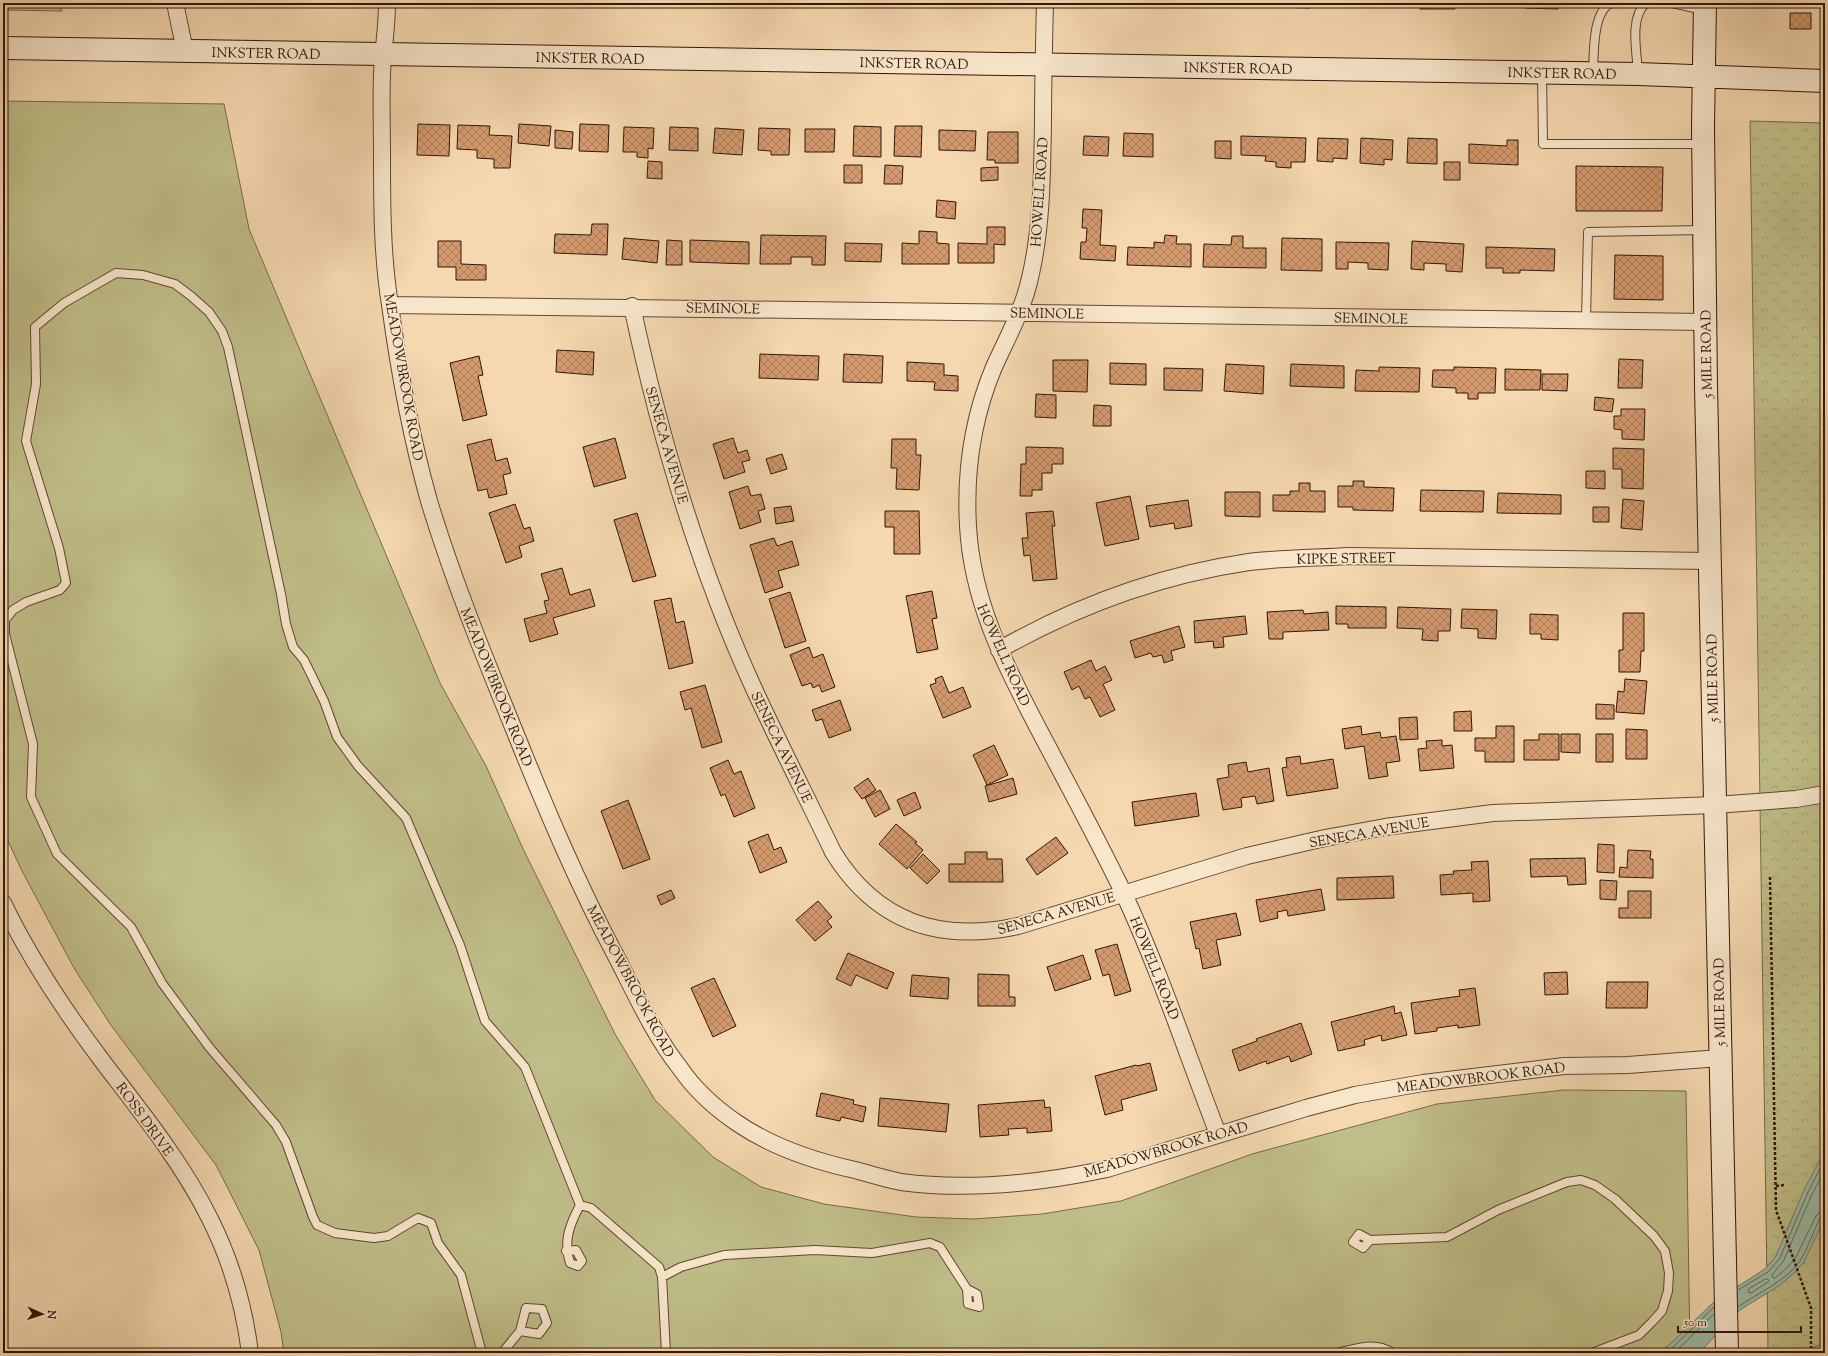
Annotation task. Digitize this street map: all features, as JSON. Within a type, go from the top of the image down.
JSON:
[{"type":"main road","name":"5 MILE ROAD","points":[[1705,6],[1703,144],[1705,322],[1727,1345]]},
{"type":"main road","name":"INKSTER ROAD","points":[[3,48],[1593,73],[1704,75],[1825,80]]},
{"type":"street","points":[[175,3],[186,51]]},
{"type":"street","name":"MEADOWBROOK ROAD","points":[[387,3],[386,34],[383,55],[382,218],[390,305],[414,442],[429,499],[452,571],[504,704],[553,825],[604,934],[664,1045],[681,1071],[700,1092],[739,1125],[766,1140],[798,1154],[830,1165],[898,1181],[932,1185],[997,1184],[1076,1176],[1136,1161],[1218,1134],[1306,1108],[1355,1095],[1423,1083],[1564,1066],[1628,1065],[1720,1058]]},
{"type":"street","name":"HOWELL ROAD","points":[[1045,3],[1042,185],[1039,224],[1029,282],[1019,313],[993,370],[982,402],[972,443],[968,485],[968,527],[973,569],[986,618],[1009,674],[1124,893],[1172,1009],[1218,1134]]},
{"type":"street","name":"SEMINOLE","points":[[390,305],[632,306],[1019,313],[1705,322]]},
{"type":"street","name":"SENECA AVENUE","points":[[632,306],[646,373],[668,455],[689,520],[726,620],[755,691],[833,852],[853,881],[877,903],[901,918],[930,927],[965,932],[995,931],[1018,926],[1247,856],[1325,838],[1385,827],[1493,813],[1715,805],[1796,799],[1825,794]]},
{"type":"street","name":"KIPKE STREET","points":[[999,650],[1058,618],[1120,593],[1185,574],[1251,562],[1290,558],[1349,556],[1710,562]]},
{"type":"street","name":"ROSS DRIVE","points":[[3,903],[36,962],[63,1004],[184,1173],[209,1217],[227,1256],[235,1281],[247,1331],[250,1353]]},
{"type":"lane","points":[[1593,73],[1598,20],[1607,5],[1611,3]]},
{"type":"lane","points":[[1638,74],[1637,21],[1639,12],[1646,3]]},
{"type":"lane","points":[[1672,3],[1705,6]]},
{"type":"lane","points":[[1542,73],[1543,144],[1703,144]]},
{"type":"lane","points":[[1586,320],[1588,232],[1705,230]]},
{"type":"lane","points":[[482,1353],[461,1275],[438,1243],[431,1222],[418,1218],[388,1236],[374,1238],[335,1233],[317,1226],[286,1142],[276,1126],[209,1047],[162,983],[131,927],[57,854],[31,797],[33,744],[5,634],[5,620],[13,610],[26,602],[60,590],[66,583],[59,548],[26,441],[36,384],[35,327],[64,303],[116,273],[143,275],[175,284],[209,312],[222,331],[228,347],[281,594],[286,624],[293,648],[304,660],[324,701],[337,737],[358,766],[406,818],[460,944],[485,1021],[525,1067],[580,1205]]},
{"type":"lane","points":[[1370,1240],[1447,1237],[1498,1210],[1567,1182],[1581,1180],[1595,1186],[1615,1199],[1654,1236],[1665,1251],[1669,1273],[1668,1291],[1662,1310],[1652,1322],[1639,1335],[1592,1353]]},
{"type":"lane","points":[[566,1251],[570,1223],[580,1205]]},
{"type":"lane","points":[[580,1205],[591,1208],[659,1267],[662,1277],[666,1353]]},
{"type":"lane","points":[[662,1277],[681,1267],[724,1255],[815,1250],[872,1253],[930,1243],[940,1247],[967,1289]]},
{"type":"lane","points":[[502,1353],[520,1330]]},
{"type":"lane","points":[[1337,1353],[1367,1346],[1384,1347],[1393,1353]]},
{"type":"path","points":[[1770,877],[1776,1210],[1811,1308],[1811,1353]]},
{"type":"path","points":[[1776,1186],[1785,1186]]},
{"type":"green space","points":[[3,3],[60,3],[62,11],[3,10]]},
{"type":"green space","points":[[3,101],[224,104],[249,229],[440,683],[486,766],[524,851],[615,1034],[655,1100],[713,1157],[761,1187],[824,1204],[916,1217],[974,1219],[1042,1214],[1121,1201],[1252,1154],[1437,1104],[1564,1090],[1686,1091],[1690,1353],[284,1353],[281,1332],[259,1250],[216,1165],[110,1024],[74,968],[22,871],[3,830]]},
{"type":"green space","points":[[1750,121],[1825,123],[1825,1344],[1804,1350],[1768,1351]]},
{"type":"water","points":[[1825,1150],[1825,1217],[1804,1262],[1780,1285],[1740,1310],[1699,1353],[1657,1353],[1668,1346],[1715,1301],[1765,1269],[1776,1256],[1804,1190]]},
{"type":"building","points":[[1275,3],[1310,3],[1310,8],[1275,7]]},
{"type":"building","points":[[1332,3],[1364,3],[1364,5]]},
{"type":"building","points":[[1375,3],[1411,3],[1411,6],[1375,5]]},
{"type":"building","points":[[1420,3],[1455,3],[1455,9],[1420,9]]},
{"type":"building","points":[[1480,3],[1514,3],[1514,7],[1480,6]]},
{"type":"building","points":[[1525,3],[1558,3],[1558,9],[1525,8]]},
{"type":"building","points":[[1790,13],[1811,13],[1811,29],[1790,29]]},
{"type":"building","points":[[418,124],[450,125],[449,156],[417,155]]},
{"type":"building","points":[[519,124],[551,126],[549,146],[518,143]]},
{"type":"building","points":[[580,124],[609,125],[608,152],[579,151]]},
{"type":"building","points":[[458,125],[490,126],[489,135],[512,136],[510,168],[494,168],[494,159],[477,158],[477,150],[457,149]]},
{"type":"building","points":[[854,126],[881,127],[881,157],[853,156]]},
{"type":"building","points":[[895,126],[922,126],[921,157],[894,156]]},
{"type":"building","points":[[624,127],[654,128],[653,149],[648,148],[648,158],[637,157],[637,152],[623,152]]},
{"type":"building","points":[[670,127],[698,128],[698,151],[669,150]]},
{"type":"building","points":[[715,128],[744,130],[742,155],[713,153]]},
{"type":"building","points":[[759,128],[790,129],[789,155],[771,155],[771,151],[758,150]]},
{"type":"building","points":[[805,129],[835,129],[834,152],[805,152]]},
{"type":"building","points":[[555,130],[573,132],[572,149],[555,148]]},
{"type":"building","points":[[939,130],[976,131],[975,151],[939,150]]},
{"type":"building","points":[[988,132],[1018,132],[1018,163],[995,163],[995,160],[987,160]]},
{"type":"building","points":[[1124,133],[1153,134],[1153,157],[1123,156]]},
{"type":"building","points":[[1084,136],[1109,137],[1108,156],[1083,155]]},
{"type":"building","points":[[1241,136],[1306,138],[1305,162],[1291,162],[1291,168],[1276,167],[1276,162],[1265,161],[1266,156],[1241,155]]},
{"type":"building","points":[[1318,138],[1348,139],[1347,159],[1333,158],[1333,162],[1317,161]]},
{"type":"building","points":[[1361,138],[1393,140],[1392,160],[1384,159],[1384,165],[1360,163]]},
{"type":"building","points":[[1408,138],[1437,139],[1437,164],[1407,163]]},
{"type":"building","points":[[1507,140],[1518,140],[1518,165],[1469,163],[1469,144],[1507,146]]},
{"type":"building","points":[[1215,141],[1231,141],[1231,159],[1215,158]]},
{"type":"building","points":[[648,161],[662,162],[662,179],[647,178]]},
{"type":"building","points":[[1444,162],[1460,162],[1460,180],[1444,180]]},
{"type":"building","points":[[844,165],[862,165],[862,183],[844,183]]},
{"type":"building","points":[[885,165],[903,166],[902,184],[884,184]]},
{"type":"building","points":[[1576,166],[1663,167],[1662,211],[1576,211]]},
{"type":"building","points":[[998,167],[998,180],[981,181],[981,168]]},
{"type":"building","points":[[937,200],[956,202],[955,219],[936,217]]},
{"type":"building","points":[[1083,209],[1102,210],[1100,245],[1116,246],[1115,261],[1080,259],[1081,242],[1086,242],[1087,228],[1082,228]]},
{"type":"building","points":[[592,224],[608,224],[607,255],[554,253],[555,234],[591,235]]},
{"type":"building","points":[[987,227],[1005,227],[1005,245],[994,244],[994,263],[958,263],[958,243],[987,244]]},
{"type":"building","points":[[919,231],[937,232],[937,243],[949,244],[949,264],[902,264],[902,243],[919,244]]},
{"type":"building","points":[[761,235],[826,236],[825,265],[812,265],[812,257],[791,257],[791,264],[760,264]]},
{"type":"building","points":[[1165,235],[1177,236],[1176,244],[1191,244],[1191,267],[1127,265],[1128,247],[1154,248],[1154,242],[1164,243]]},
{"type":"building","points":[[1232,236],[1243,236],[1243,248],[1266,248],[1266,268],[1203,267],[1204,244],[1231,245]]},
{"type":"building","points":[[624,238],[659,241],[657,263],[622,259]]},
{"type":"building","points":[[1282,238],[1322,239],[1322,271],[1281,270]]},
{"type":"building","points":[[667,240],[682,241],[682,265],[666,265]]},
{"type":"building","points":[[690,240],[749,242],[749,264],[690,262]]},
{"type":"building","points":[[438,241],[461,241],[461,264],[486,265],[486,280],[456,280],[456,267],[438,267]]},
{"type":"building","points":[[1412,241],[1464,244],[1462,272],[1446,271],[1446,264],[1424,263],[1424,270],[1411,269]]},
{"type":"building","points":[[1336,242],[1389,243],[1388,270],[1368,269],[1368,263],[1348,262],[1348,269],[1336,269]]},
{"type":"building","points":[[845,243],[882,244],[881,262],[845,261]]},
{"type":"building","points":[[1486,247],[1555,249],[1554,271],[1520,270],[1520,273],[1503,273],[1503,268],[1486,268]]},
{"type":"building","points":[[1615,255],[1663,256],[1663,300],[1614,299]]},
{"type":"building","points":[[557,350],[594,352],[593,375],[556,372]]},
{"type":"building","points":[[760,354],[819,356],[818,380],[759,378]]},
{"type":"building","points":[[844,354],[883,356],[882,383],[843,382]]},
{"type":"building","points":[[479,356],[483,375],[478,376],[487,415],[463,421],[450,363]]},
{"type":"building","points":[[1619,359],[1643,360],[1642,388],[1618,388]]},
{"type":"building","points":[[1053,360],[1088,360],[1087,392],[1053,391]]},
{"type":"building","points":[[907,362],[944,364],[944,375],[958,376],[958,391],[934,390],[935,382],[907,381]]},
{"type":"building","points":[[1110,363],[1146,364],[1146,385],[1110,384]]},
{"type":"building","points":[[1226,364],[1264,366],[1263,394],[1224,391]]},
{"type":"building","points":[[1291,364],[1344,366],[1344,388],[1290,386]]},
{"type":"building","points":[[1379,367],[1420,368],[1419,392],[1355,391],[1356,370],[1379,371]]},
{"type":"building","points":[[1454,367],[1496,368],[1495,393],[1478,393],[1478,399],[1468,399],[1468,393],[1456,393],[1456,388],[1432,387],[1433,370],[1454,370]]},
{"type":"building","points":[[1164,368],[1203,369],[1202,391],[1164,390]]},
{"type":"building","points":[[1505,369],[1541,370],[1540,390],[1505,390]]},
{"type":"building","points":[[1542,374],[1568,374],[1567,391],[1542,390]]},
{"type":"building","points":[[1036,394],[1056,395],[1056,418],[1035,417]]},
{"type":"building","points":[[1595,397],[1614,399],[1612,412],[1594,410]]},
{"type":"building","points":[[1094,405],[1111,406],[1111,426],[1093,426]]},
{"type":"building","points":[[1621,409],[1645,409],[1644,440],[1622,439],[1622,430],[1614,429],[1614,416],[1621,416]]},
{"type":"building","points":[[615,438],[626,478],[594,487],[583,447]]},
{"type":"building","points":[[733,438],[738,453],[747,450],[750,460],[742,462],[745,472],[724,479],[713,444]]},
{"type":"building","points":[[491,439],[496,461],[507,458],[511,473],[503,475],[507,494],[489,498],[487,489],[478,491],[467,445]]},
{"type":"building","points":[[892,439],[916,439],[916,455],[921,455],[919,490],[896,489],[897,468],[891,468]]},
{"type":"building","points":[[1026,447],[1063,448],[1063,464],[1052,464],[1052,473],[1042,473],[1042,490],[1032,490],[1032,496],[1020,496],[1021,464],[1026,464]]},
{"type":"building","points":[[1613,448],[1644,449],[1643,489],[1622,488],[1622,469],[1613,469]]},
{"type":"building","points":[[782,454],[787,469],[771,474],[766,459]]},
{"type":"building","points":[[1586,471],[1605,471],[1605,489],[1586,488]]},
{"type":"building","points":[[1353,481],[1364,481],[1364,487],[1394,488],[1393,511],[1353,510],[1353,507],[1338,507],[1338,486],[1353,486]]},
{"type":"building","points":[[1299,483],[1310,483],[1310,491],[1325,491],[1325,512],[1273,511],[1273,495],[1290,495],[1290,491],[1299,491]]},
{"type":"building","points":[[748,486],[751,496],[761,494],[765,509],[758,511],[761,522],[740,529],[729,492]]},
{"type":"building","points":[[1421,490],[1484,491],[1483,512],[1420,511]]},
{"type":"building","points":[[1225,492],[1260,492],[1260,517],[1225,516]]},
{"type":"building","points":[[1498,493],[1561,495],[1561,514],[1497,513]]},
{"type":"building","points":[[1130,496],[1139,539],[1105,546],[1096,503]]},
{"type":"building","points":[[1623,499],[1644,501],[1642,530],[1621,528]]},
{"type":"building","points":[[1188,500],[1192,526],[1175,529],[1174,523],[1150,527],[1146,506]]},
{"type":"building","points":[[515,504],[524,529],[530,527],[534,541],[519,546],[522,557],[506,563],[489,513]]},
{"type":"building","points":[[791,506],[794,521],[776,524],[774,508]]},
{"type":"building","points":[[1593,507],[1609,507],[1609,522],[1593,522]]},
{"type":"building","points":[[885,511],[919,511],[920,554],[894,554],[894,527],[885,527]]},
{"type":"building","points":[[1053,511],[1055,526],[1052,526],[1057,579],[1033,581],[1030,555],[1024,556],[1022,538],[1028,538],[1026,513]]},
{"type":"building","points":[[637,513],[656,576],[633,582],[614,520]]},
{"type":"building","points":[[774,538],[777,546],[792,541],[799,565],[778,571],[783,587],[765,593],[750,545]]},
{"type":"building","points":[[562,568],[570,595],[590,589],[595,606],[553,618],[558,634],[530,642],[524,619],[547,613],[544,601],[549,600],[541,574]]},
{"type":"building","points":[[932,591],[937,618],[932,619],[938,649],[917,653],[906,596]]},
{"type":"building","points":[[790,592],[806,641],[785,648],[769,599]]},
{"type":"building","points":[[671,598],[676,623],[684,621],[693,663],[669,669],[654,601]]},
{"type":"building","points":[[1336,606],[1386,607],[1386,628],[1348,628],[1348,624],[1336,624]]},
{"type":"building","points":[[1398,607],[1451,609],[1450,631],[1438,631],[1438,641],[1422,640],[1423,629],[1397,628]]},
{"type":"building","points":[[1462,609],[1497,610],[1496,639],[1478,638],[1478,629],[1461,628]]},
{"type":"building","points":[[1303,610],[1304,614],[1328,612],[1329,630],[1283,632],[1283,639],[1269,639],[1267,612]]},
{"type":"building","points":[[1623,613],[1644,613],[1644,651],[1641,651],[1640,672],[1619,672],[1619,650],[1623,650]]},
{"type":"building","points":[[1530,614],[1558,615],[1558,640],[1541,639],[1541,634],[1530,634]]},
{"type":"building","points":[[1245,616],[1247,634],[1223,637],[1224,647],[1214,648],[1213,641],[1195,643],[1194,621]]},
{"type":"building","points":[[1179,626],[1185,647],[1171,651],[1173,660],[1164,663],[1162,655],[1153,657],[1151,653],[1135,658],[1130,641]]},
{"type":"building","points":[[809,647],[813,658],[823,654],[835,687],[822,692],[819,685],[813,688],[811,683],[802,686],[790,655]]},
{"type":"building","points":[[1091,660],[1096,671],[1105,666],[1112,680],[1103,684],[1115,710],[1100,717],[1090,697],[1085,699],[1079,686],[1072,690],[1064,672]]},
{"type":"building","points":[[942,676],[949,693],[963,687],[971,707],[943,718],[930,685],[936,683],[935,679]]},
{"type":"building","points":[[1625,679],[1647,681],[1644,714],[1616,712],[1618,691],[1624,692]]},
{"type":"building","points":[[705,685],[722,742],[702,748],[691,708],[685,710],[680,692]]},
{"type":"building","points":[[840,700],[851,730],[829,738],[822,719],[816,721],[812,710]]},
{"type":"building","points":[[1596,704],[1614,705],[1614,719],[1596,719]]},
{"type":"building","points":[[1471,711],[1472,731],[1454,731],[1454,712]]},
{"type":"building","points":[[1417,717],[1418,739],[1400,740],[1399,718]]},
{"type":"building","points":[[1361,726],[1362,735],[1380,732],[1381,738],[1396,736],[1400,761],[1386,763],[1388,776],[1369,779],[1364,746],[1345,749],[1342,729]]},
{"type":"building","points":[[1496,726],[1514,726],[1514,762],[1485,762],[1485,751],[1475,751],[1475,738],[1496,738]]},
{"type":"building","points":[[1626,729],[1647,730],[1647,759],[1626,759]]},
{"type":"building","points":[[1539,734],[1559,734],[1559,760],[1524,760],[1524,740],[1539,740]]},
{"type":"building","points":[[1561,734],[1580,734],[1580,753],[1561,752]]},
{"type":"building","points":[[1596,734],[1613,734],[1613,762],[1596,762]]},
{"type":"building","points":[[1442,740],[1442,746],[1452,745],[1454,768],[1420,771],[1418,749],[1427,748],[1426,741]]},
{"type":"building","points":[[994,745],[1008,775],[987,785],[973,755]]},
{"type":"building","points":[[1300,756],[1301,764],[1333,759],[1338,788],[1287,796],[1282,768],[1287,767],[1286,758]]},
{"type":"building","points":[[728,760],[734,774],[741,771],[755,808],[734,817],[725,794],[721,796],[710,768]]},
{"type":"building","points":[[1246,762],[1248,772],[1269,768],[1274,801],[1257,804],[1255,796],[1241,798],[1242,807],[1223,810],[1217,779],[1229,777],[1228,765]]},
{"type":"building","points":[[868,778],[876,790],[862,799],[854,788]]},
{"type":"building","points":[[1013,778],[1017,794],[989,802],[985,786]]},
{"type":"building","points":[[880,790],[890,809],[875,817],[865,798]]},
{"type":"building","points":[[915,792],[921,808],[904,816],[897,800]]},
{"type":"building","points":[[1196,793],[1199,816],[1135,826],[1132,802]]},
{"type":"building","points":[[628,800],[650,859],[623,869],[601,811]]},
{"type":"building","points":[[896,824],[917,842],[915,843],[923,850],[907,869],[879,844]]},
{"type":"building","points":[[768,834],[774,850],[781,847],[787,862],[760,873],[748,842]]},
{"type":"building","points":[[1056,837],[1068,853],[1037,875],[1026,859]]},
{"type":"building","points":[[1598,844],[1614,845],[1614,873],[1597,872]]},
{"type":"building","points":[[1628,850],[1651,851],[1650,859],[1653,859],[1653,878],[1619,877],[1620,867],[1627,868]]},
{"type":"building","points":[[965,852],[987,852],[987,859],[1002,859],[1003,882],[949,882],[949,864],[965,864]]},
{"type":"building","points":[[923,854],[940,871],[927,884],[910,868]]},
{"type":"building","points":[[1585,858],[1586,884],[1568,885],[1567,876],[1531,877],[1530,859]]},
{"type":"building","points":[[1488,861],[1490,901],[1473,902],[1473,893],[1441,895],[1440,875],[1454,874],[1453,871],[1472,870],[1471,862]]},
{"type":"building","points":[[1393,876],[1394,898],[1337,900],[1337,878]]},
{"type":"building","points":[[1600,880],[1617,881],[1616,900],[1600,899]]},
{"type":"building","points":[[1321,889],[1325,910],[1288,916],[1287,910],[1277,912],[1278,918],[1260,922],[1256,900]]},
{"type":"building","points":[[671,890],[675,898],[661,905],[657,896]]},
{"type":"building","points":[[1628,891],[1651,891],[1651,918],[1619,918],[1619,908],[1628,908]]},
{"type":"building","points":[[818,901],[832,917],[827,921],[832,927],[815,941],[796,920]]},
{"type":"building","points":[[1236,913],[1241,935],[1216,940],[1221,965],[1203,969],[1199,948],[1196,949],[1190,922]]},
{"type":"building","points":[[1117,944],[1131,991],[1115,996],[1109,974],[1103,976],[1095,950]]},
{"type":"building","points":[[848,953],[894,973],[887,989],[856,975],[851,986],[836,979]]},
{"type":"building","points":[[1083,955],[1091,979],[1055,991],[1047,967]]},
{"type":"building","points":[[1567,972],[1568,994],[1545,995],[1544,973]]},
{"type":"building","points":[[978,974],[1009,975],[1009,997],[1015,997],[1015,1006],[978,1006]]},
{"type":"building","points":[[912,975],[949,978],[948,999],[910,996]]},
{"type":"building","points":[[714,978],[736,1026],[713,1037],[691,988]]},
{"type":"building","points":[[1607,982],[1648,982],[1647,1008],[1606,1008]]},
{"type":"building","points":[[1475,988],[1480,1025],[1458,1028],[1458,1025],[1437,1028],[1437,1031],[1415,1034],[1411,1003],[1460,996],[1459,990]]},
{"type":"building","points":[[1394,1006],[1395,1014],[1401,1012],[1407,1035],[1382,1041],[1381,1035],[1364,1040],[1365,1045],[1338,1051],[1331,1022]]},
{"type":"building","points":[[1301,1023],[1312,1054],[1291,1062],[1289,1056],[1267,1064],[1266,1061],[1239,1071],[1232,1050],[1257,1041],[1256,1039]]},
{"type":"building","points":[[1150,1063],[1157,1090],[1121,1100],[1123,1110],[1105,1115],[1095,1076],[1136,1065]]},
{"type":"building","points":[[821,1093],[854,1100],[853,1104],[866,1107],[863,1122],[841,1117],[840,1121],[816,1116]]},
{"type":"building","points":[[880,1098],[949,1104],[946,1132],[878,1126]]},
{"type":"building","points":[[1044,1100],[1045,1108],[1050,1107],[1052,1131],[1027,1133],[1027,1128],[1008,1129],[1009,1135],[980,1137],[978,1105]]}]
